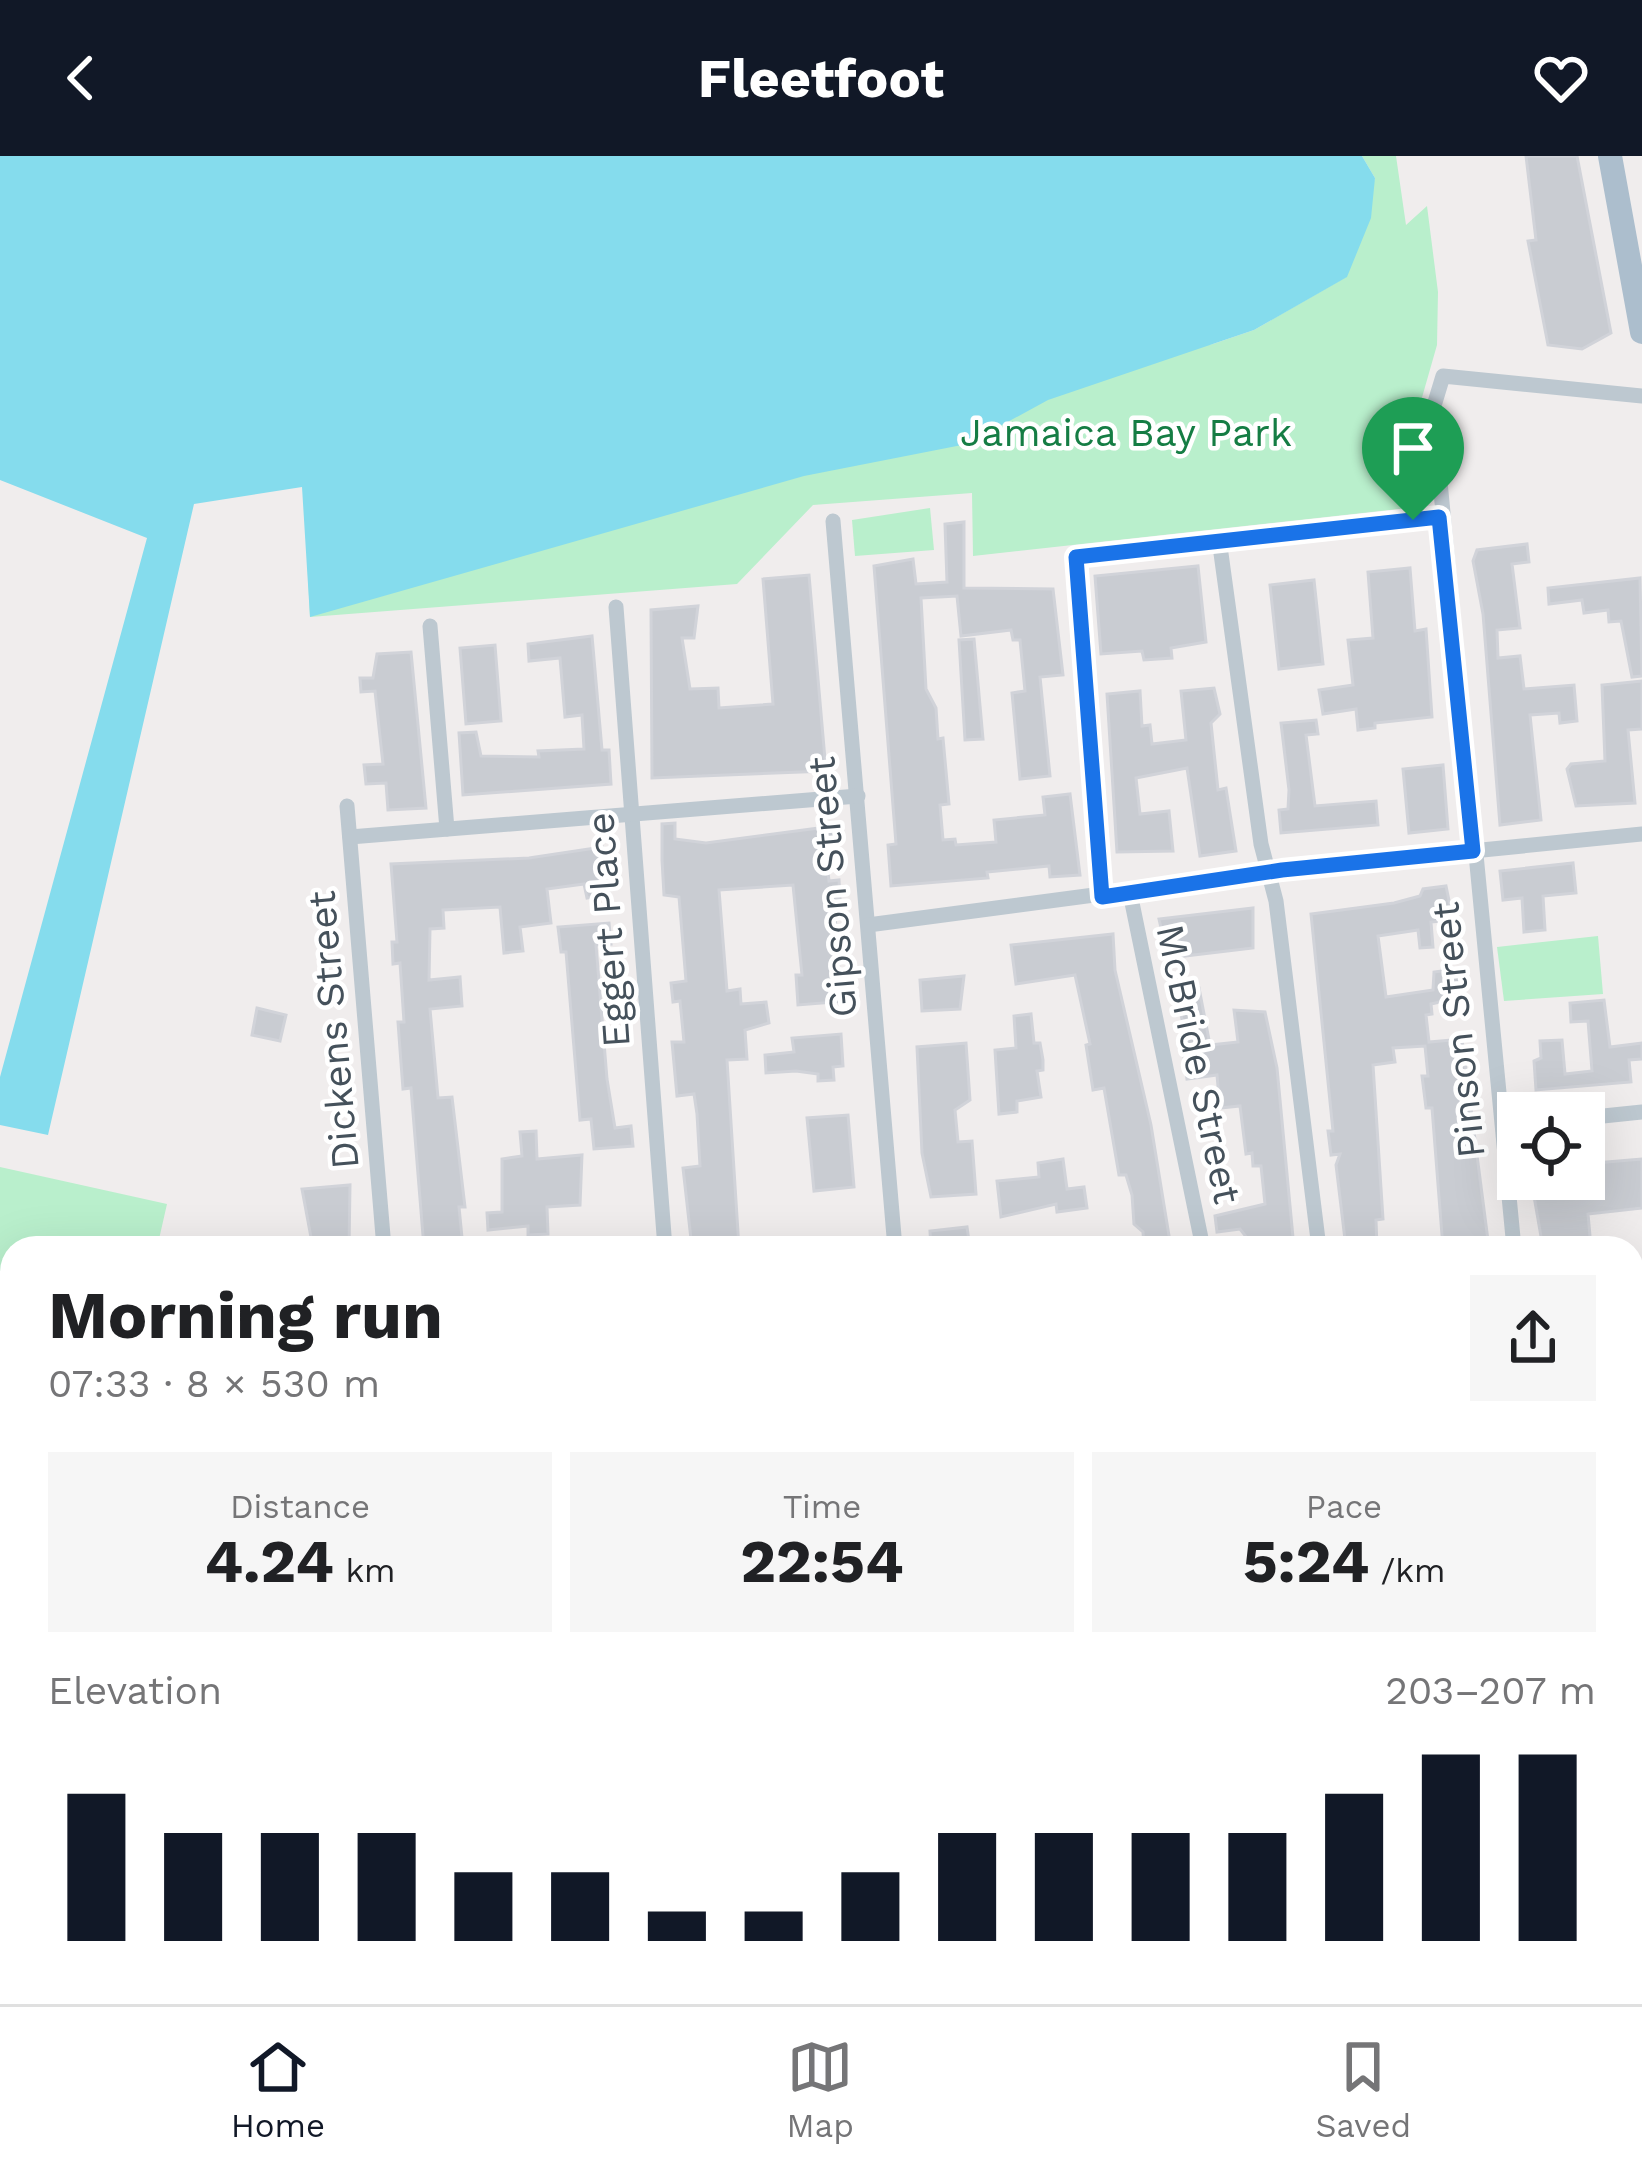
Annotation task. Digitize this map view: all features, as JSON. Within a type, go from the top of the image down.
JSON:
[{"type":"main road","points":[[1610,156],[1642,332]]},
{"type":"street","name":"Pinson Street","points":[[1505,1092],[1473,851],[1439,517],[1433,409],[1443,376],[1642,397]]},
{"type":"street","points":[[1316,1236],[1220,539],[1439,517]]},
{"type":"street","name":"Gipson Street","points":[[833,521],[894,1236]]},
{"type":"street","name":"McBride Street","points":[[1102,897],[1076,557],[1220,539]]},
{"type":"street","name":"Eggert Place","points":[[616,607],[664,1236]]},
{"type":"street","points":[[430,626],[447,829]]},
{"type":"street","points":[[350,837],[858,796]]},
{"type":"street","name":"Dickens Street","points":[[347,806],[382,1236]]},
{"type":"street","points":[[868,925],[1269,873],[1642,834]]},
{"type":"street","name":"McBride Street","points":[[1130,893],[1201,1236]]},
{"type":"street","points":[[1605,1116],[1642,1112]]},
{"type":"street","name":"Pinson Street","points":[[1512,1200],[1514,1236]]},
{"type":"green space","name":"Jamaica Bay Park","points":[[1362,156],[1396,156],[1406,225],[1427,206],[1438,292],[1437,345],[1419,408],[1426,506],[973,556],[972,493],[813,505],[737,584],[310,617],[304,494],[1213,344],[1254,330],[1346,277],[1375,178]]},
{"type":"green space","points":[[930,508],[934,550],[855,556],[852,520]]},
{"type":"green space","points":[[1598,936],[1603,994],[1504,1001],[1497,947]]},
{"type":"green space","points":[[0,1167],[167,1204],[160,1236],[0,1236]]},
{"type":"water","points":[[0,156],[1362,156],[1375,178],[1371,218],[1347,277],[1254,330],[1048,400],[967,444],[804,476],[310,617],[302,487],[194,504],[48,1135],[0,1125],[0,1077],[147,538],[0,480]]},
{"type":"building","points":[[1526,156],[1577,156],[1611,333],[1582,349],[1548,345],[1528,241],[1536,240]]},
{"type":"building","points":[[964,522],[964,588],[1053,589],[1063,675],[1040,677],[1050,776],[1020,779],[1012,693],[1025,691],[1020,640],[1013,640],[1011,630],[961,636],[957,596],[921,598],[926,689],[936,708],[938,739],[943,738],[949,804],[940,805],[943,840],[955,839],[956,845],[996,842],[994,820],[1045,815],[1043,797],[1070,794],[1080,875],[1050,877],[1049,866],[987,872],[988,878],[891,886],[888,845],[896,844],[874,566],[913,559],[916,584],[947,582],[945,524]]},
{"type":"building","points":[[1527,544],[1529,562],[1512,564],[1520,628],[1497,630],[1498,658],[1520,656],[1524,689],[1574,685],[1577,721],[1560,723],[1559,713],[1530,715],[1541,820],[1500,825],[1483,614],[1473,561],[1477,550]]},
{"type":"building","points":[[1198,566],[1206,642],[1171,648],[1172,658],[1144,660],[1142,651],[1101,654],[1095,576]]},
{"type":"building","points":[[1410,568],[1415,631],[1426,629],[1432,717],[1375,723],[1375,728],[1358,730],[1356,709],[1323,714],[1319,690],[1353,685],[1348,640],[1373,638],[1368,572]]},
{"type":"building","points":[[809,575],[826,771],[652,778],[651,610],[698,606],[694,638],[682,638],[690,689],[718,688],[719,708],[773,704],[763,579]]},
{"type":"building","points":[[1640,578],[1642,676],[1632,677],[1621,621],[1609,622],[1608,610],[1584,613],[1582,600],[1549,604],[1548,588]]},
{"type":"building","points":[[1314,580],[1323,664],[1279,669],[1270,585]]},
{"type":"building","points":[[592,636],[602,750],[609,750],[611,784],[463,795],[459,733],[476,732],[481,756],[539,757],[538,751],[584,749],[582,715],[565,717],[560,658],[529,661],[528,644]]},
{"type":"building","points":[[974,639],[983,739],[965,740],[959,640]]},
{"type":"building","points":[[495,645],[501,721],[466,724],[460,648]]},
{"type":"building","points":[[411,652],[426,808],[388,810],[386,783],[366,784],[364,765],[383,764],[375,691],[361,692],[360,678],[373,678],[377,654]]},
{"type":"building","points":[[1642,681],[1642,729],[1628,730],[1635,803],[1576,806],[1567,769],[1571,764],[1605,761],[1602,685]]},
{"type":"building","points":[[1214,688],[1220,714],[1211,723],[1218,790],[1226,788],[1236,851],[1200,856],[1187,768],[1136,778],[1140,814],[1169,811],[1173,851],[1117,852],[1107,694],[1140,691],[1142,726],[1150,725],[1152,744],[1186,740],[1181,691]]},
{"type":"building","points":[[1316,720],[1318,734],[1306,735],[1315,806],[1376,801],[1378,825],[1281,833],[1279,810],[1288,809],[1289,790],[1281,723]]},
{"type":"building","points":[[1443,765],[1448,829],[1409,833],[1403,769]]},
{"type":"building","points":[[675,823],[675,839],[706,843],[834,826],[835,845],[826,845],[827,863],[829,881],[839,880],[840,899],[834,900],[839,972],[845,971],[848,1001],[798,1005],[796,975],[802,975],[793,885],[719,890],[727,991],[740,989],[741,1004],[766,1002],[769,1023],[745,1030],[747,1059],[727,1060],[738,1236],[691,1236],[683,1168],[700,1166],[697,1114],[694,1094],[677,1096],[672,1042],[684,1042],[680,1001],[673,1002],[671,983],[686,981],[679,897],[664,895],[662,824]]},
{"type":"building","points":[[602,847],[600,896],[587,898],[584,884],[547,889],[551,923],[520,927],[523,951],[504,953],[500,907],[443,910],[444,928],[430,929],[429,980],[460,977],[462,1006],[430,1009],[438,1098],[452,1097],[465,1207],[459,1207],[462,1236],[423,1236],[411,1088],[403,1089],[398,1022],[404,1022],[400,963],[393,964],[392,942],[397,942],[391,864],[529,858]]},
{"type":"building","points":[[1573,863],[1576,893],[1543,896],[1545,930],[1524,932],[1522,898],[1503,900],[1500,871]]},
{"type":"building","points":[[1446,886],[1453,920],[1431,922],[1433,947],[1420,948],[1418,930],[1378,936],[1386,997],[1433,990],[1434,972],[1456,969],[1460,974],[1462,997],[1431,1004],[1432,1014],[1426,1015],[1429,1042],[1462,1039],[1487,1236],[1442,1236],[1432,1108],[1426,1108],[1422,1076],[1428,1076],[1425,1046],[1393,1048],[1395,1062],[1373,1065],[1383,1219],[1376,1220],[1377,1236],[1345,1236],[1336,1165],[1340,1154],[1331,1155],[1328,1131],[1333,1131],[1311,914],[1394,903],[1420,896],[1423,889]]},
{"type":"building","points":[[1253,908],[1253,948],[1168,958],[1159,919]]},
{"type":"building","points":[[609,923],[611,944],[596,945],[607,1079],[615,1128],[631,1126],[633,1146],[594,1149],[591,1119],[580,1120],[566,952],[561,952],[558,927]]},
{"type":"building","points":[[1113,934],[1115,970],[1151,1125],[1169,1236],[1143,1236],[1134,1224],[1132,1195],[1126,1175],[1119,1175],[1104,1088],[1093,1090],[1086,1045],[1090,1044],[1075,975],[1016,984],[1011,945]]},
{"type":"building","points":[[964,976],[960,1009],[922,1011],[920,980]]},
{"type":"building","points":[[1199,988],[1210,1045],[1238,1042],[1234,1010],[1265,1012],[1277,1068],[1293,1236],[1246,1236],[1240,1229],[1217,1232],[1215,1216],[1265,1204],[1261,1166],[1253,1166],[1252,1153],[1246,1154],[1240,1106],[1220,1108],[1217,1075],[1187,1079],[1184,1057],[1190,1056],[1176,992]]},
{"type":"building","points":[[1604,1000],[1610,1047],[1642,1043],[1642,1059],[1629,1060],[1631,1082],[1536,1090],[1534,1061],[1541,1058],[1540,1041],[1562,1040],[1565,1074],[1592,1071],[1588,1021],[1571,1022],[1570,1003]]},
{"type":"building","points":[[257,1008],[286,1015],[280,1041],[252,1035]]},
{"type":"building","points":[[1031,1014],[1034,1043],[1040,1043],[1043,1060],[1043,1070],[1037,1071],[1041,1097],[1017,1101],[1017,1112],[999,1114],[995,1050],[1016,1048],[1014,1016]]},
{"type":"building","points":[[841,1034],[843,1066],[833,1067],[834,1080],[818,1081],[818,1074],[796,1071],[766,1073],[765,1055],[794,1052],[792,1038]]},
{"type":"building","points":[[966,1043],[970,1100],[955,1110],[958,1142],[972,1141],[976,1194],[931,1197],[922,1153],[917,1047]]},
{"type":"building","points":[[848,1115],[854,1187],[814,1191],[807,1118]]},
{"type":"building","points":[[536,1131],[537,1159],[582,1155],[580,1205],[547,1207],[548,1234],[528,1235],[528,1226],[488,1230],[487,1213],[502,1212],[502,1159],[522,1156],[520,1132]]},
{"type":"building","points":[[1063,1159],[1067,1189],[1084,1187],[1087,1208],[1057,1212],[1056,1204],[1001,1217],[997,1181],[1039,1177],[1038,1163]]},
{"type":"building","points":[[1642,1159],[1642,1208],[1588,1214],[1590,1236],[1541,1236],[1535,1200],[1605,1200],[1605,1162]]},
{"type":"building","points":[[350,1185],[349,1236],[311,1236],[302,1189]]},
{"type":"building","points":[[967,1227],[968,1236],[930,1236],[930,1231]]},
{"type":"route","points":[[1439,517],[1473,851],[1282,870],[1102,897],[1072,564],[1076,557],[1413,520],[1439,517]]}]
